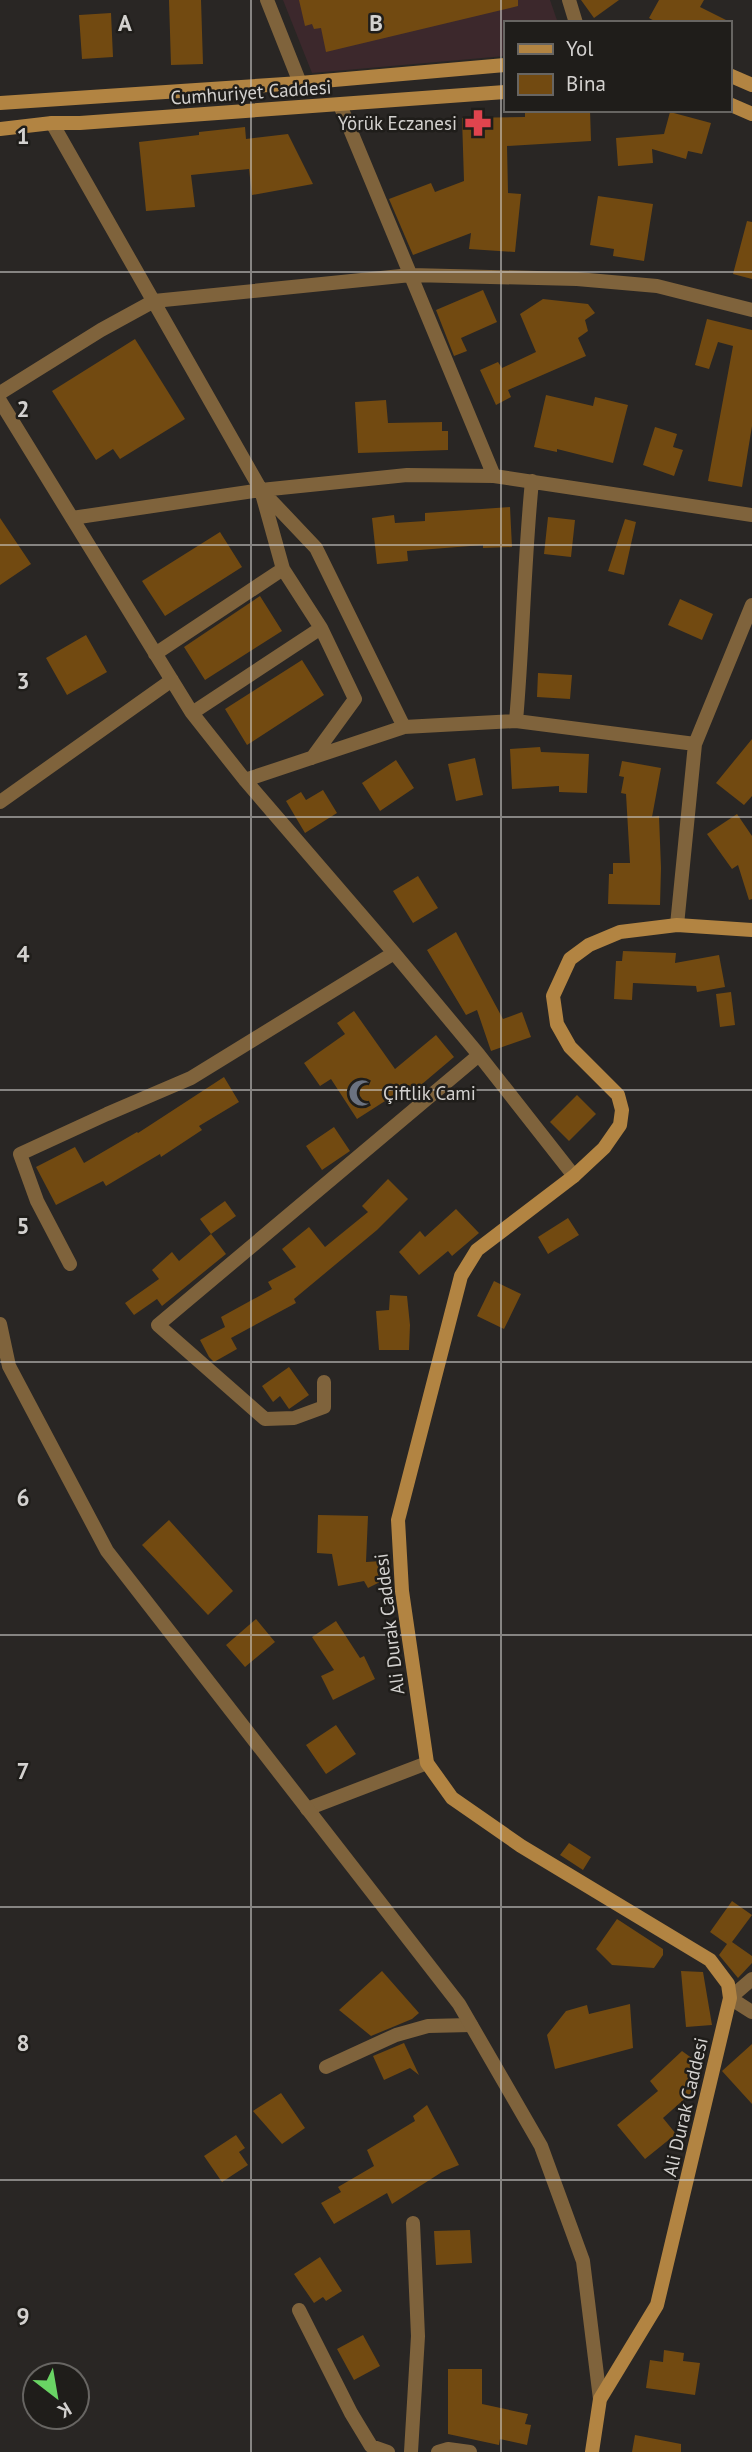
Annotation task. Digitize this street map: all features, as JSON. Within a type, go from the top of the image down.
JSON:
[{"type":"main road","name":"Cumhuriyet Caddesi","points":[[0,103],[300,83],[504,65]]},
{"type":"main road","points":[[731,76],[752,85]]},
{"type":"main road","name":"Cumhuriyet Caddesi","points":[[0,129],[52,123],[504,92]]},
{"type":"main road","points":[[731,105],[752,114]]},
{"type":"main road","name":"Ali Durak Caddesi","points":[[600,2399],[657,2305],[730,1998],[728,1984],[710,1960],[521,1846],[452,1798],[427,1763],[402,1591],[398,1520],[461,1276],[477,1250],[574,1176],[604,1148],[620,1125],[622,1110],[618,1095],[570,1047],[557,1024],[554,996],[570,959],[589,945],[620,932],[677,925],[752,930]]},
{"type":"main road","points":[[592,2452],[600,2399]]},
{"type":"street","points":[[267,0],[300,83]]},
{"type":"street","points":[[569,0],[575,21]]},
{"type":"street","points":[[341,105],[494,476]]},
{"type":"street","points":[[52,123],[261,490],[283,569],[321,628],[355,699],[312,758]]},
{"type":"street","points":[[0,393],[101,330],[154,301],[411,275],[577,279],[657,286],[752,310]]},
{"type":"street","points":[[0,401],[192,713],[245,780],[479,1055],[574,1176]]},
{"type":"street","points":[[72,518],[261,490],[407,475],[494,476],[752,515]]},
{"type":"street","points":[[516,721],[526,548],[533,481]]},
{"type":"street","points":[[261,490],[316,548],[404,727]]},
{"type":"street","points":[[155,654],[283,569]]},
{"type":"street","points":[[677,925],[695,744],[752,604]]},
{"type":"street","points":[[192,713],[321,628]]},
{"type":"street","points":[[0,802],[172,680]]},
{"type":"street","points":[[245,780],[404,727],[516,721],[695,744]]},
{"type":"street","points":[[70,1265],[37,1201],[20,1154],[191,1079],[394,953]]},
{"type":"street","points":[[324,1381],[324,1407],[294,1418],[265,1419],[158,1325],[479,1055]]},
{"type":"street","points":[[0,1324],[9,1366],[107,1551],[459,2004],[541,2146],[583,2261],[600,2399]]},
{"type":"street","points":[[307,1809],[427,1763]]},
{"type":"street","points":[[752,1979],[730,1998],[752,2012]]},
{"type":"street","points":[[326,2067],[396,2035],[428,2026],[471,2025]]},
{"type":"street","points":[[411,2452],[418,2336],[412,2222]]},
{"type":"street","points":[[299,2310],[351,2413],[371,2446],[388,2452]]},
{"type":"street","points":[[438,2452],[448,2449],[470,2452]]},
{"type":"shaded area","points":[[283,0],[550,0],[557,21],[504,21],[504,56],[312,73]]},
{"type":"building","points":[[169,0],[201,0],[203,64],[171,65]]},
{"type":"building","points":[[299,0],[518,0],[518,6],[326,52],[321,28],[314,29],[312,24],[305,26]]},
{"type":"building","points":[[581,0],[619,0],[594,18]]},
{"type":"building","points":[[659,0],[704,0],[700,7],[728,21],[654,21],[649,18]]},
{"type":"building","points":[[111,13],[113,57],[82,59],[79,15]]},
{"type":"building","points":[[525,112],[590,112],[591,141],[507,146],[508,193],[521,194],[515,252],[469,249],[471,233],[413,255],[389,199],[431,183],[435,192],[464,181],[462,118],[525,117]]},
{"type":"building","points":[[670,112],[711,123],[702,154],[688,151],[686,159],[652,149],[653,163],[618,166],[616,138],[664,134]]},
{"type":"building","points":[[245,127],[246,139],[288,134],[313,184],[252,195],[249,169],[191,175],[195,207],[146,211],[139,142]]},
{"type":"building","points":[[598,196],[653,204],[644,261],[613,256],[614,249],[590,245]]},
{"type":"building","points":[[747,221],[752,222],[752,279],[733,274]]},
{"type":"building","points":[[483,290],[497,322],[461,338],[467,351],[454,356],[436,310]]},
{"type":"building","points":[[543,299],[588,304],[595,313],[585,320],[588,331],[578,338],[586,356],[508,390],[511,397],[496,405],[480,370],[498,362],[502,368],[536,352],[520,314]]},
{"type":"building","points":[[707,319],[752,330],[752,426],[742,487],[708,481],[733,346],[718,342],[709,369],[695,365]]},
{"type":"building","points":[[135,339],[185,419],[120,459],[113,449],[96,460],[52,391]]},
{"type":"building","points":[[546,395],[593,406],[595,397],[628,405],[613,463],[557,449],[557,452],[534,447]]},
{"type":"building","points":[[386,400],[388,423],[442,422],[442,431],[448,431],[448,450],[358,453],[355,402]]},
{"type":"building","points":[[655,427],[677,434],[673,447],[683,450],[674,476],[643,465]]},
{"type":"building","points":[[510,507],[512,547],[483,548],[483,545],[407,551],[408,561],[377,564],[372,518],[394,515],[395,523],[425,521],[425,513]]},
{"type":"building","points":[[548,517],[575,520],[571,557],[544,554]]},
{"type":"building","points":[[0,518],[31,564],[0,585]]},
{"type":"building","points":[[625,519],[636,522],[624,575],[608,571]]},
{"type":"building","points":[[220,532],[242,567],[165,616],[142,581]]},
{"type":"building","points":[[260,596],[282,631],[205,680],[184,647]]},
{"type":"building","points":[[680,599],[713,614],[702,640],[668,625]]},
{"type":"building","points":[[86,635],[107,672],[67,695],[46,658]]},
{"type":"building","points":[[302,660],[324,695],[247,745],[225,709]]},
{"type":"building","points":[[538,673],[572,675],[570,699],[537,697]]},
{"type":"building","points":[[752,739],[752,796],[744,805],[716,783]]},
{"type":"building","points":[[540,747],[541,752],[589,754],[587,793],[559,792],[559,786],[512,789],[510,749]]},
{"type":"building","points":[[475,758],[483,795],[456,801],[448,764]]},
{"type":"building","points":[[396,760],[414,788],[380,811],[362,783]]},
{"type":"building","points":[[622,761],[661,768],[652,817],[659,816],[660,905],[608,904],[609,874],[613,874],[613,863],[630,863],[626,794],[621,793],[624,777],[619,776]]},
{"type":"building","points":[[323,790],[337,813],[305,833],[286,801],[301,792],[306,800]]},
{"type":"building","points":[[737,814],[752,836],[752,899],[749,900],[738,865],[732,869],[707,834]]},
{"type":"building","points":[[418,876],[438,908],[413,923],[393,891]]},
{"type":"building","points":[[456,932],[503,1019],[522,1012],[531,1037],[491,1051],[477,1010],[466,1015],[427,950]]},
{"type":"building","points":[[623,951],[676,953],[675,963],[719,955],[725,987],[697,992],[696,986],[633,983],[632,1000],[614,999],[616,961],[622,961]]},
{"type":"building","points":[[731,992],[735,1025],[720,1027],[716,994]]},
{"type":"building","points":[[354,1011],[395,1069],[436,1035],[454,1057],[402,1101],[396,1094],[357,1119],[331,1079],[320,1086],[304,1063],[345,1034],[337,1023]]},
{"type":"building","points":[[224,1077],[239,1102],[199,1126],[202,1130],[161,1157],[160,1154],[106,1186],[103,1181],[56,1205],[36,1167],[75,1147],[84,1163],[138,1133]]},
{"type":"building","points":[[577,1095],[596,1114],[569,1141],[550,1122]]},
{"type":"building","points":[[334,1127],[350,1151],[322,1170],[306,1146]]},
{"type":"building","points":[[388,1179],[408,1199],[377,1230],[294,1299],[296,1303],[231,1338],[237,1349],[214,1362],[200,1340],[225,1327],[221,1317],[272,1289],[268,1282],[296,1267],[282,1249],[309,1227],[325,1247],[368,1212],[362,1206]]},
{"type":"building","points":[[225,1201],[236,1216],[211,1234],[200,1219]]},
{"type":"building","points":[[456,1209],[479,1233],[452,1256],[448,1251],[419,1275],[399,1252],[420,1231],[425,1237]]},
{"type":"building","points":[[568,1218],[579,1235],[548,1254],[538,1237]]},
{"type":"building","points":[[211,1234],[226,1254],[162,1306],[157,1299],[134,1315],[125,1303],[159,1279],[152,1270],[172,1252],[179,1261]]},
{"type":"building","points":[[494,1281],[521,1294],[504,1329],[477,1316]]},
{"type":"building","points":[[390,1295],[407,1296],[409,1350],[379,1350],[376,1311],[389,1310]]},
{"type":"building","points":[[289,1367],[309,1395],[289,1409],[280,1396],[273,1402],[262,1386]]},
{"type":"building","points":[[318,1515],[368,1516],[366,1562],[382,1561],[386,1579],[368,1588],[364,1581],[338,1586],[332,1554],[317,1553]]},
{"type":"building","points":[[169,1520],[233,1591],[208,1615],[142,1545]]},
{"type":"building","points":[[256,1619],[275,1642],[245,1667],[226,1645]]},
{"type":"building","points":[[336,1621],[360,1658],[364,1656],[375,1679],[333,1700],[321,1676],[334,1670],[312,1637]]},
{"type":"building","points":[[336,1725],[356,1754],[326,1774],[306,1745]]},
{"type":"building","points":[[569,1843],[591,1857],[583,1870],[560,1855]]},
{"type":"building","points":[[732,1901],[752,1915],[732,1942],[752,1956],[752,1963],[738,1978],[719,1955],[727,1944],[710,1932]]},
{"type":"building","points":[[617,1919],[663,1949],[663,1955],[654,1968],[612,1965],[596,1949]]},
{"type":"building","points":[[382,1971],[419,2013],[412,2019],[371,2036],[339,2010]]},
{"type":"building","points":[[681,1971],[703,1972],[712,2025],[686,2027]]},
{"type":"building","points":[[630,2004],[633,2048],[555,2069],[547,2035],[566,2011],[587,2005],[589,2014]]},
{"type":"building","points":[[404,2043],[419,2075],[410,2068],[384,2080],[373,2056]]},
{"type":"building","points":[[752,2044],[752,2104],[722,2071]]},
{"type":"building","points":[[682,2051],[700,2064],[690,2094],[663,2118],[676,2134],[645,2159],[617,2125],[658,2091],[650,2081]]},
{"type":"building","points":[[281,2093],[305,2128],[282,2144],[253,2111]]},
{"type":"building","points":[[427,2105],[459,2165],[442,2172],[392,2204],[387,2193],[334,2224],[321,2203],[341,2192],[338,2187],[374,2166],[367,2150],[415,2121],[413,2116]]},
{"type":"building","points":[[236,2135],[245,2148],[239,2152],[248,2165],[222,2182],[204,2156]]},
{"type":"building","points":[[470,2230],[472,2263],[436,2265],[434,2231]]},
{"type":"building","points":[[320,2257],[342,2291],[326,2301],[323,2297],[314,2303],[294,2274]]},
{"type":"building","points":[[363,2335],[380,2366],[354,2380],[337,2349]]},
{"type":"building","points":[[664,2350],[684,2353],[683,2361],[700,2363],[695,2395],[646,2388],[650,2360],[663,2362]]},
{"type":"building","points":[[448,2369],[482,2369],[482,2404],[528,2414],[525,2424],[531,2425],[527,2445],[500,2439],[499,2445],[448,2434]]},
{"type":"building","points":[[635,2435],[681,2444],[681,2452],[632,2452]]},
{"type":"place","name":"Yörük Eczanesi","points":[[478,123]]},
{"type":"place","name":"Çiftlik Cami","points":[[362,1093]]}]
